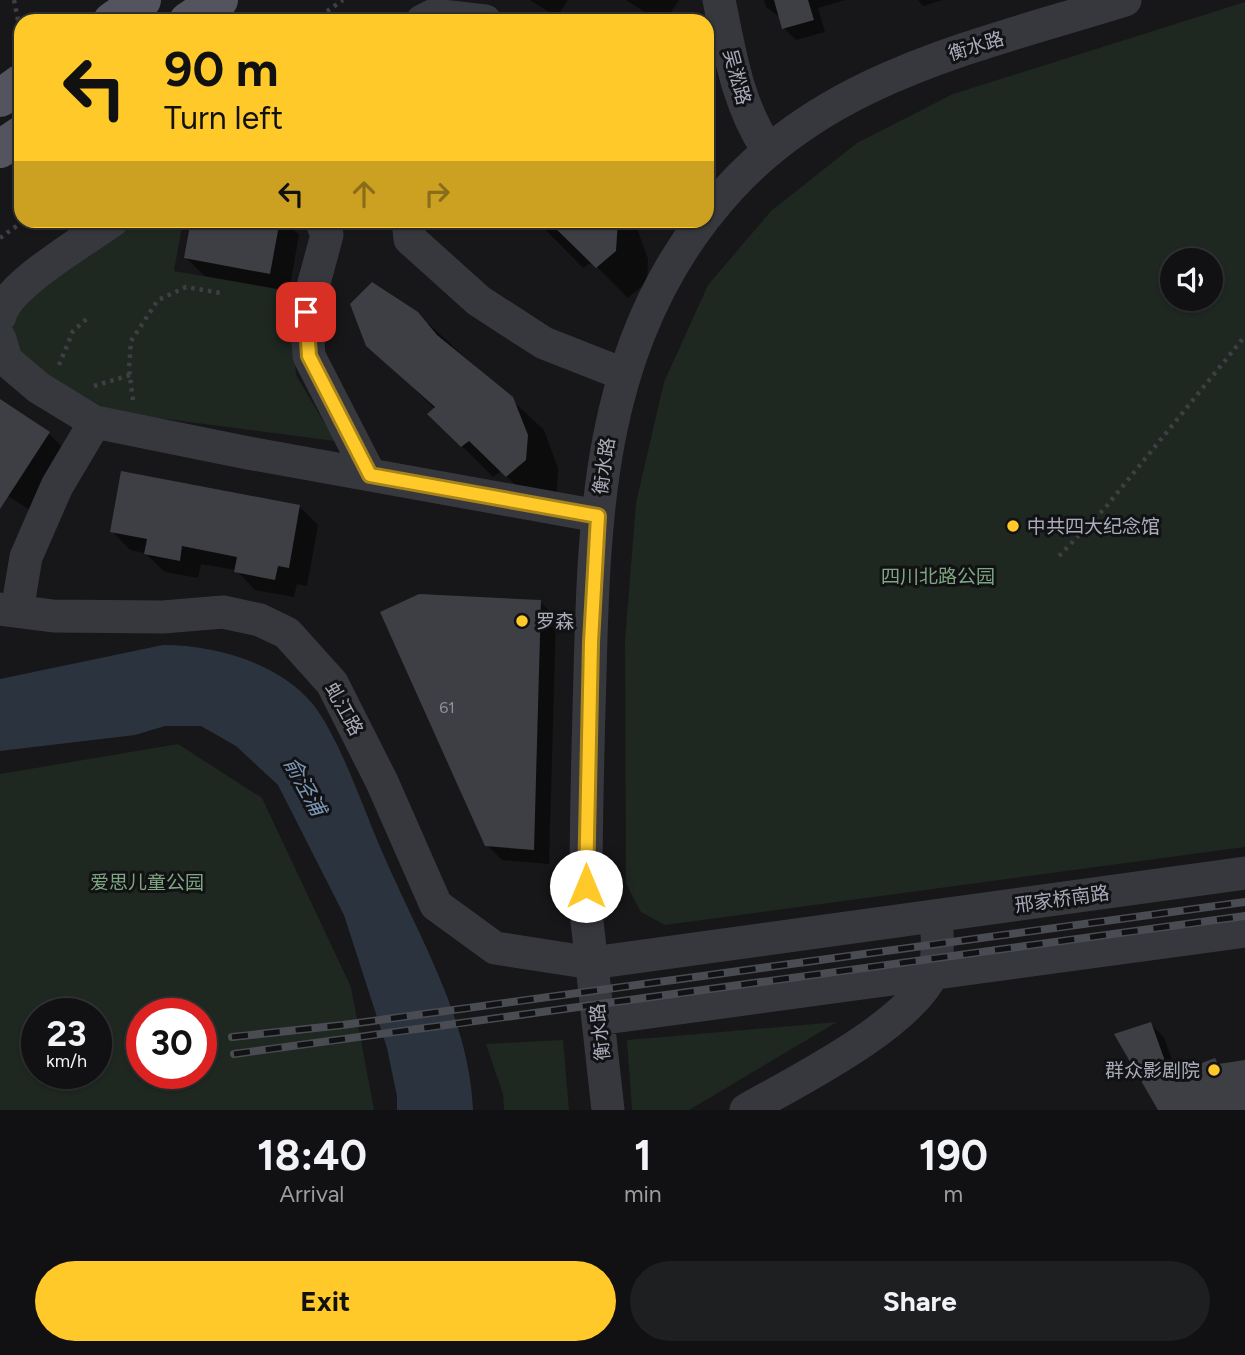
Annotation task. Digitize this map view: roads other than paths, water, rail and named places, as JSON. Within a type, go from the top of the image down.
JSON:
[{"type":"main road","points":[[122,14],[142,0]]},
{"type":"main road","points":[[198,14],[219,0]]},
{"type":"street","name":"吴淞路","points":[[719,0],[739,92],[756,132],[768,149]]},
{"type":"street","name":"衡水路","points":[[714,206],[747,168],[768,149],[856,91],[886,77],[1125,0]]},
{"type":"street","points":[[0,316],[2,308],[22,286],[102,228]]},
{"type":"street","points":[[324,228],[327,235],[306,312],[309,356],[370,475]]},
{"type":"street","points":[[409,228],[410,239],[479,301],[544,343],[623,374]]},
{"type":"street","name":"衡水路","points":[[608,1110],[587,921],[591,642],[599,486],[610,424],[623,374],[667,276],[697,228]]},
{"type":"street","points":[[0,339],[6,360],[14,367],[39,388],[95,422],[598,516]]},
{"type":"street","points":[[9,610],[26,557],[57,486],[95,422]]},
{"type":"street","name":"虬江路","points":[[9,610],[53,616],[163,617],[223,612],[260,620],[287,633],[332,683],[382,782],[436,905],[495,948],[592,963],[936,916]]},
{"type":"street","name":"邢家桥南路","points":[[936,916],[1245,873]]},
{"type":"street","points":[[746,1110],[821,1068],[875,1031],[918,995],[932,974],[938,947],[936,916]]},
{"type":"street","points":[[598,1019],[1245,931]]},
{"type":"water","name":"俞泾浦","points":[[163,645],[203,648],[263,667],[298,689],[322,717],[349,772],[451,1008],[462,1041],[473,1110],[397,1110],[397,1096],[387,1048],[344,915],[278,785],[236,746],[201,726],[165,726],[135,735],[0,751],[0,679]]},
{"type":"railway","points":[[232,1037],[343,1025],[1245,902]]},
{"type":"railway","points":[[234,1054],[1245,916]]},
{"type":"place","name":"中共四大纪念馆","points":[[1013,526]]},
{"type":"place","name":"罗森","points":[[522,621]]},
{"type":"place","name":"群众影剧院","points":[[1214,1070]]},
{"type":"park label","name":"四川北路公园","points":[[938,576]]},
{"type":"park label","name":"爱思儿童公园","points":[[147,882]]}]
